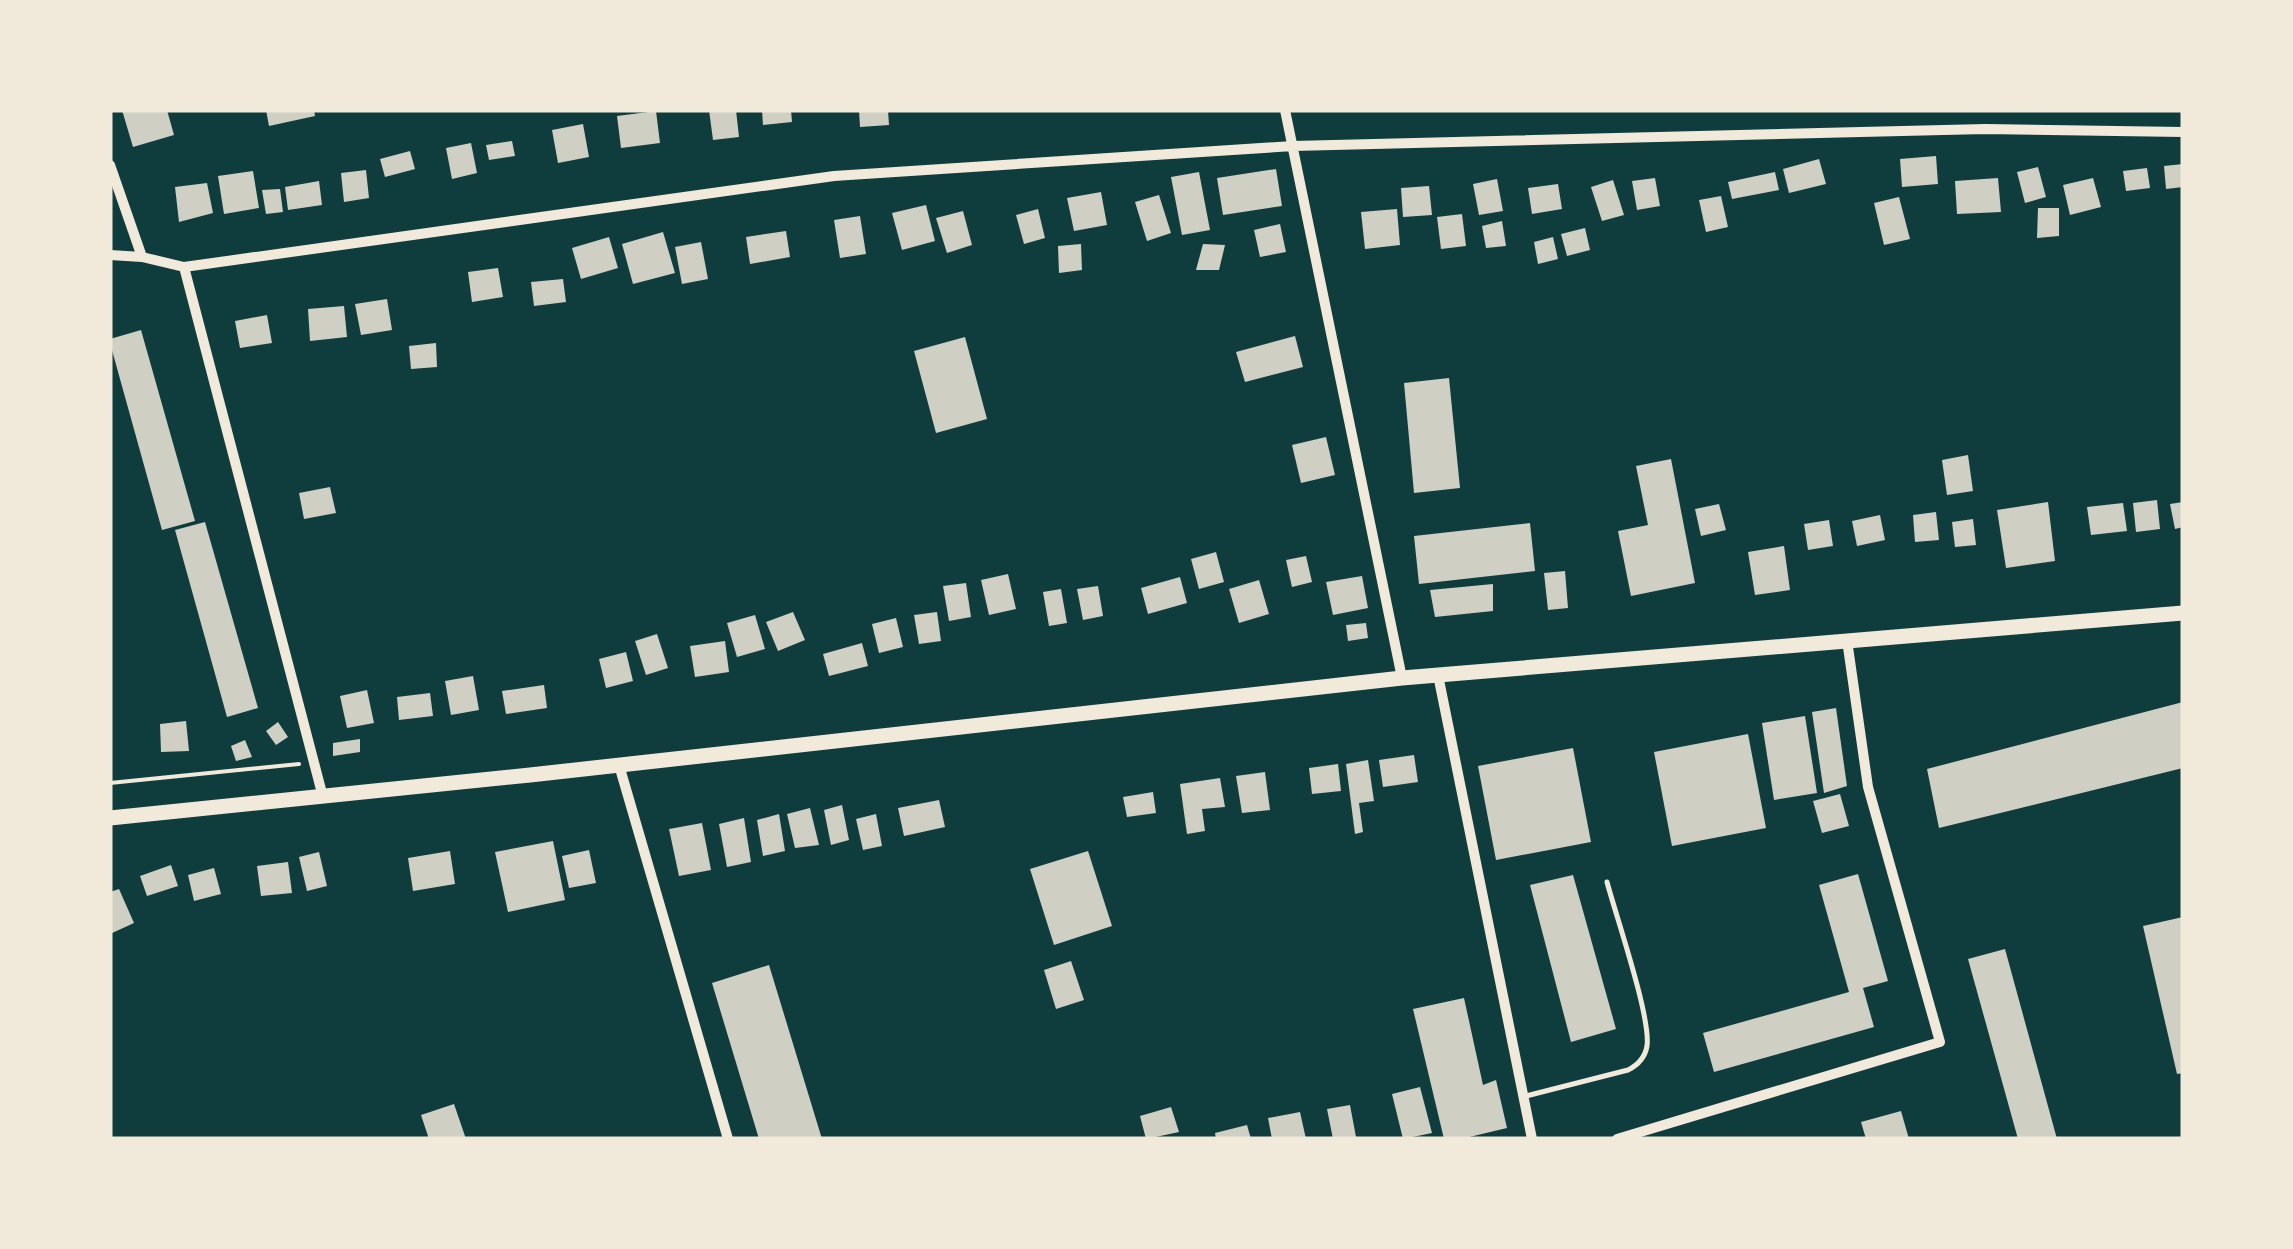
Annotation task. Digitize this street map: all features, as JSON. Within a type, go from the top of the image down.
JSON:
[{"type":"main road","points":[[110,818],[323,798],[1402,678],[2183,613]]},
{"type":"street","points":[[1285,110],[1402,678]]},
{"type":"street","points":[[110,256],[142,257],[184,267],[834,176],[1293,146],[1985,128],[2183,132]]},
{"type":"street","points":[[110,165],[142,257]]},
{"type":"street","points":[[184,267],[323,798]]},
{"type":"street","points":[[1618,1139],[1940,1042],[1868,787],[1847,640]]},
{"type":"street","points":[[1438,675],[1532,1139]]},
{"type":"street","points":[[619,765],[728,1139]]},
{"type":"lane","points":[[1523,1096],[1628,1070],[1643,1057],[1647,1046],[1643,1013],[1607,882]]},
{"type":"path","points":[[110,784],[313,762]]},
{"type":"building","points":[[122,110],[167,110],[174,135],[133,147]]},
{"type":"building","points":[[266,110],[314,110],[315,116],[269,126]]},
{"type":"building","points":[[709,110],[736,110],[739,137],[713,140]]},
{"type":"building","points":[[762,110],[791,110],[792,122],[763,125]]},
{"type":"building","points":[[859,110],[888,110],[889,125],[860,127]]},
{"type":"building","points":[[656,111],[660,143],[621,148],[617,116]]},
{"type":"building","points":[[583,124],[589,157],[558,163],[552,130]]},
{"type":"building","points":[[512,141],[515,156],[489,160],[486,145]]},
{"type":"building","points":[[471,143],[477,173],[452,179],[446,148]]},
{"type":"building","points":[[410,151],[415,169],[385,177],[380,159]]},
{"type":"building","points":[[1936,156],[1938,184],[1902,187],[1900,159]]},
{"type":"building","points":[[1819,159],[1826,184],[1789,193],[1783,169]]},
{"type":"building","points":[[2183,164],[2183,187],[2166,189],[2164,166]]},
{"type":"building","points":[[2038,167],[2046,197],[2025,203],[2017,172]]},
{"type":"building","points":[[2147,168],[2150,188],[2126,191],[2123,171]]},
{"type":"building","points":[[1276,169],[1282,206],[1223,215],[1217,178]]},
{"type":"building","points":[[366,170],[369,198],[344,202],[341,173]]},
{"type":"building","points":[[253,171],[259,208],[224,214],[218,176]]},
{"type":"building","points":[[1199,172],[1210,230],[1182,235],[1171,177]]},
{"type":"building","points":[[1775,172],[1779,190],[1732,199],[1728,182]]},
{"type":"building","points":[[1655,178],[1660,206],[1637,210],[1632,181]]},
{"type":"building","points":[[1998,178],[2001,212],[1957,214],[1955,181]]},
{"type":"building","points":[[2093,178],[2101,207],[2070,215],[2063,185]]},
{"type":"building","points":[[1497,179],[1503,211],[1479,215],[1473,184]]},
{"type":"building","points":[[1613,180],[1624,215],[1602,221],[1591,187]]},
{"type":"building","points":[[319,181],[322,205],[288,210],[285,187]]},
{"type":"building","points":[[207,183],[213,213],[179,222],[175,187]]},
{"type":"building","points":[[1558,184],[1562,209],[1532,214],[1528,188]]},
{"type":"building","points":[[1429,186],[1432,215],[1403,217],[1401,188]]},
{"type":"building","points":[[280,189],[283,212],[266,214],[262,190]]},
{"type":"building","points":[[1101,192],[1107,225],[1074,231],[1067,198]]},
{"type":"building","points":[[1159,195],[1171,233],[1147,241],[1135,202]]},
{"type":"building","points":[[1721,196],[1728,227],[1706,232],[1699,200]]},
{"type":"building","points":[[1899,197],[1910,239],[1884,245],[1874,203]]},
{"type":"building","points":[[926,205],[935,241],[902,250],[892,213]]},
{"type":"building","points":[[2038,208],[2059,208],[2059,236],[2037,238]]},
{"type":"building","points":[[1038,209],[1045,238],[1024,244],[1016,215]]},
{"type":"building","points":[[1397,209],[1400,245],[1365,249],[1361,212]]},
{"type":"building","points":[[963,211],[972,245],[947,253],[936,218]]},
{"type":"building","points":[[1462,214],[1466,246],[1441,249],[1437,217]]},
{"type":"building","points":[[860,216],[866,254],[840,258],[834,220]]},
{"type":"building","points":[[1502,221],[1506,246],[1486,248],[1482,226]]},
{"type":"building","points":[[1280,224],[1286,252],[1260,257],[1254,230]]},
{"type":"building","points":[[1585,228],[1590,250],[1567,256],[1561,234]]},
{"type":"building","points":[[786,231],[790,257],[750,264],[746,237]]},
{"type":"building","points":[[663,232],[675,273],[633,284],[622,244]]},
{"type":"building","points":[[609,237],[618,268],[581,279],[572,248]]},
{"type":"building","points":[[1553,237],[1558,259],[1538,264],[1534,242]]},
{"type":"building","points":[[701,242],[708,279],[682,284],[675,247]]},
{"type":"building","points":[[1081,244],[1082,270],[1059,273],[1058,246]]},
{"type":"building","points":[[1203,244],[1225,245],[1219,270],[1196,270]]},
{"type":"building","points":[[498,268],[503,297],[472,302],[468,272]]},
{"type":"building","points":[[563,279],[566,302],[534,306],[531,282]]},
{"type":"building","points":[[387,299],[392,330],[361,335],[355,304]]},
{"type":"building","points":[[344,306],[347,337],[310,341],[308,309]]},
{"type":"building","points":[[267,315],[272,343],[240,348],[235,321]]},
{"type":"building","points":[[141,330],[195,521],[162,530],[110,343],[110,339]]},
{"type":"building","points":[[1295,336],[1303,367],[1245,382],[1236,352]]},
{"type":"building","points":[[965,337],[987,419],[936,433],[914,351]]},
{"type":"building","points":[[436,343],[437,367],[411,369],[409,346]]},
{"type":"building","points":[[1449,378],[1460,488],[1414,493],[1404,383]]},
{"type":"building","points":[[1326,437],[1335,475],[1301,483],[1292,445]]},
{"type":"building","points":[[1968,455],[1973,491],[1947,495],[1942,460]]},
{"type":"building","points":[[1671,459],[1695,583],[1631,596],[1618,531],[1648,525],[1636,466]]},
{"type":"building","points":[[330,487],[336,513],[304,519],[299,493]]},
{"type":"building","points":[[2157,500],[2160,529],[2136,532],[2133,503]]},
{"type":"building","points":[[2048,502],[2055,561],[2006,568],[1997,510]]},
{"type":"building","points":[[2183,502],[2183,527],[2175,529],[2170,504]]},
{"type":"building","points":[[2123,503],[2127,531],[2091,535],[2087,507]]},
{"type":"building","points":[[1719,504],[1726,530],[1701,536],[1695,509]]},
{"type":"building","points":[[1936,512],[1939,540],[1915,542],[1913,515]]},
{"type":"building","points":[[1880,515],[1885,540],[1857,546],[1852,521]]},
{"type":"building","points":[[1973,519],[1976,545],[1955,547],[1952,522]]},
{"type":"building","points":[[1829,520],[1833,546],[1808,550],[1804,524]]},
{"type":"building","points":[[205,522],[258,708],[227,717],[175,530]]},
{"type":"building","points":[[1530,523],[1535,571],[1419,584],[1414,536]]},
{"type":"building","points":[[1784,546],[1790,590],[1755,595],[1748,552]]},
{"type":"building","points":[[1216,552],[1224,582],[1199,589],[1191,559]]},
{"type":"building","points":[[1306,556],[1312,582],[1292,587],[1286,560]]},
{"type":"building","points":[[1565,571],[1568,608],[1548,610],[1544,573]]},
{"type":"building","points":[[1008,574],[1016,609],[989,615],[981,580]]},
{"type":"building","points":[[1362,576],[1368,608],[1333,615],[1326,582]]},
{"type":"building","points":[[1180,577],[1187,603],[1148,614],[1141,588]]},
{"type":"building","points":[[1259,580],[1269,614],[1239,623],[1229,589]]},
{"type":"building","points":[[966,583],[971,617],[949,621],[943,586]]},
{"type":"building","points":[[1493,584],[1493,611],[1435,617],[1430,590]]},
{"type":"building","points":[[1098,586],[1103,616],[1083,620],[1077,589]]},
{"type":"building","points":[[1061,589],[1067,623],[1049,626],[1043,592]]},
{"type":"building","points":[[793,612],[805,640],[778,651],[766,622]]},
{"type":"building","points":[[937,612],[941,641],[919,644],[914,615]]},
{"type":"building","points":[[755,615],[765,649],[737,657],[727,623]]},
{"type":"building","points":[[896,618],[903,647],[879,653],[872,624]]},
{"type":"building","points":[[1366,623],[1368,638],[1348,641],[1346,625]]},
{"type":"building","points":[[657,634],[668,668],[646,675],[635,641]]},
{"type":"building","points":[[725,641],[729,672],[695,677],[690,646]]},
{"type":"building","points":[[862,643],[868,666],[829,676],[823,654]]},
{"type":"building","points":[[626,652],[633,681],[606,688],[599,659]]},
{"type":"building","points":[[473,676],[479,710],[451,715],[445,681]]},
{"type":"building","points":[[544,685],[547,708],[506,714],[502,691]]},
{"type":"building","points":[[367,690],[374,723],[347,728],[340,696]]},
{"type":"building","points":[[430,693],[433,716],[399,720],[397,697]]},
{"type":"building","points":[[2183,702],[2183,768],[1939,828],[1927,769]]},
{"type":"building","points":[[1836,708],[1847,786],[1824,793],[1812,712]]},
{"type":"building","points":[[1805,716],[1817,793],[1774,800],[1762,723]]},
{"type":"building","points":[[186,721],[189,751],[161,752],[160,724]]},
{"type":"building","points":[[278,722],[288,737],[276,745],[266,731]]},
{"type":"building","points":[[1748,734],[1766,828],[1672,846],[1654,752]]},
{"type":"building","points":[[360,739],[360,752],[333,756],[333,743]]},
{"type":"building","points":[[245,740],[252,757],[236,761],[231,746]]},
{"type":"building","points":[[1573,748],[1591,842],[1496,860],[1478,766]]},
{"type":"building","points":[[1414,755],[1418,782],[1383,787],[1379,760]]},
{"type":"building","points":[[1368,760],[1374,801],[1359,803],[1363,832],[1355,834],[1346,764]]},
{"type":"building","points":[[1338,764],[1341,791],[1312,794],[1309,768]]},
{"type":"building","points":[[1265,772],[1270,810],[1242,813],[1236,776]]},
{"type":"building","points":[[1220,778],[1225,807],[1202,809],[1205,831],[1187,834],[1180,784]]},
{"type":"building","points":[[1153,792],[1156,813],[1127,817],[1123,797]]},
{"type":"building","points":[[1840,794],[1849,826],[1822,833],[1813,801]]},
{"type":"building","points":[[939,800],[945,827],[904,836],[898,808]]},
{"type":"building","points":[[842,805],[849,840],[831,845],[824,810]]},
{"type":"building","points":[[810,808],[819,845],[795,848],[787,814]]},
{"type":"building","points":[[779,814],[785,851],[763,856],[757,820]]},
{"type":"building","points":[[876,814],[882,846],[863,850],[856,819]]},
{"type":"building","points":[[744,818],[751,862],[727,867],[719,824]]},
{"type":"building","points":[[702,823],[711,870],[679,876],[669,829]]},
{"type":"building","points":[[553,841],[565,900],[508,912],[495,852]]},
{"type":"building","points":[[589,850],[596,883],[569,888],[562,856]]},
{"type":"building","points":[[450,851],[455,884],[413,891],[408,858]]},
{"type":"building","points":[[1088,851],[1112,926],[1054,945],[1030,869]]},
{"type":"building","points":[[319,852],[327,886],[307,891],[299,857]]},
{"type":"building","points":[[288,862],[292,893],[261,896],[257,866]]},
{"type":"building","points":[[171,865],[178,886],[147,896],[140,876]]},
{"type":"building","points":[[214,868],[221,894],[194,901],[188,875]]},
{"type":"building","points":[[1858,874],[1888,981],[1863,988],[1874,1027],[1714,1072],[1703,1033],[1849,992],[1819,885]]},
{"type":"building","points":[[1573,875],[1616,1029],[1571,1042],[1530,885]]},
{"type":"building","points":[[119,889],[134,923],[110,934],[110,892]]},
{"type":"building","points":[[2183,917],[2183,1073],[2177,1074],[2143,926]]},
{"type":"building","points":[[2005,949],[2057,1139],[2018,1139],[1968,959]]},
{"type":"building","points":[[1071,961],[1084,1000],[1056,1009],[1044,970]]},
{"type":"building","points":[[769,965],[822,1139],[759,1139],[712,983]]},
{"type":"building","points":[[1464,998],[1483,1085],[1496,1080],[1507,1128],[1444,1139],[1413,1009]]},
{"type":"building","points":[[1420,1087],[1432,1133],[1403,1139],[1392,1094]]},
{"type":"building","points":[[454,1104],[466,1139],[429,1139],[421,1115]]},
{"type":"building","points":[[1350,1105],[1356,1137],[1333,1139],[1327,1109]]},
{"type":"building","points":[[1171,1107],[1179,1132],[1146,1139],[1140,1116]]},
{"type":"building","points":[[1901,1111],[1909,1139],[1866,1139],[1861,1122]]},
{"type":"building","points":[[1300,1112],[1306,1139],[1272,1139],[1268,1118]]},
{"type":"building","points":[[1247,1125],[1251,1139],[1216,1139],[1215,1133]]}]
